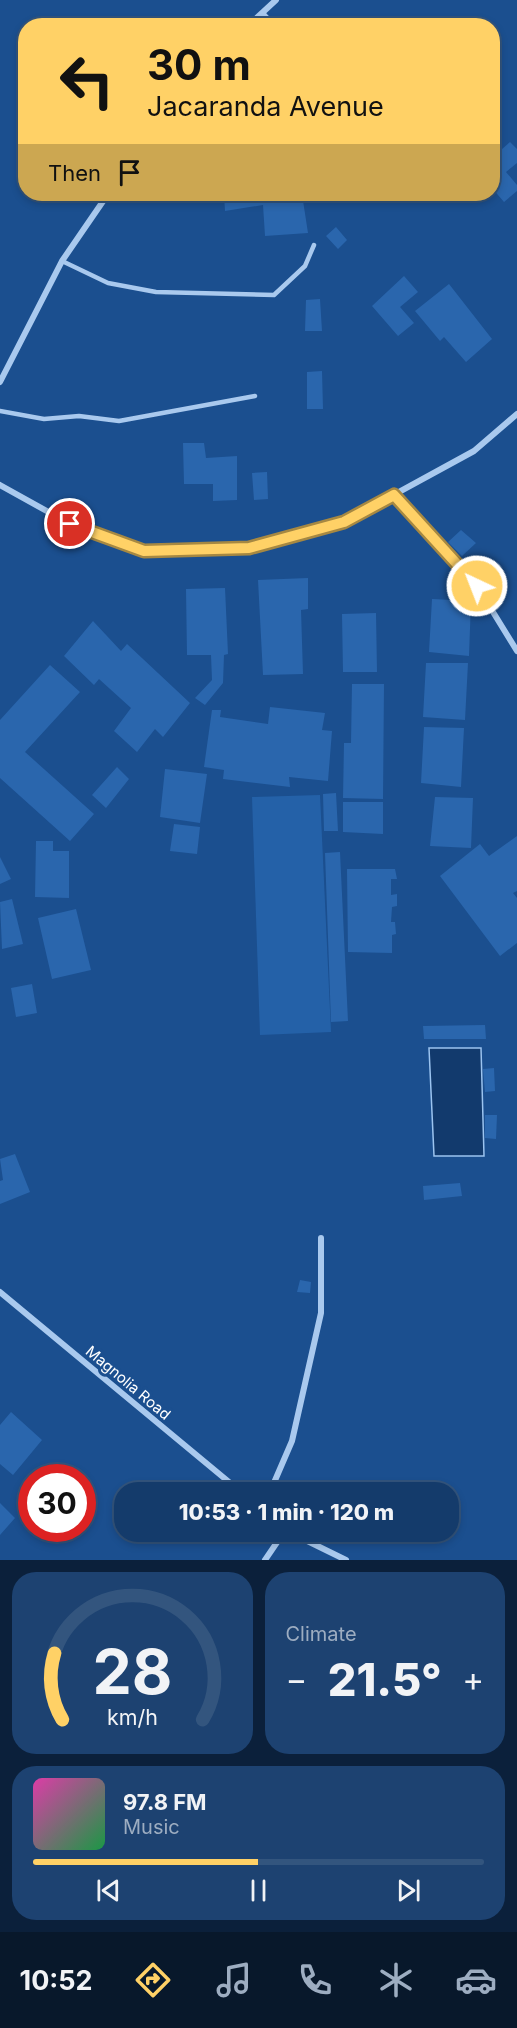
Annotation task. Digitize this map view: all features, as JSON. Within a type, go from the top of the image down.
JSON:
[{"type":"street","points":[[257,18],[276,0]]},
{"type":"street","points":[[262,13],[267,18]]},
{"type":"street","points":[[0,382],[62,261],[103,201]]},
{"type":"street","points":[[0,485],[70,524],[144,551],[249,548],[344,522],[474,451],[517,414]]},
{"type":"street","points":[[394,495],[477,586],[517,651]]},
{"type":"street","points":[[274,1482],[292,1441],[321,1313],[321,1238]]},
{"type":"street","name":"Magnolia Road","points":[[0,1292],[229,1482]]},
{"type":"street","points":[[265,1560],[277,1542]]},
{"type":"street","points":[[309,1542],[346,1560]]},
{"type":"lane","points":[[62,261],[108,283],[156,292],[274,295],[305,266],[314,245]]},
{"type":"lane","points":[[0,411],[44,419],[80,416],[119,421],[255,396]]},
{"type":"shaded area","points":[[320,795],[331,1032],[260,1035],[252,797]]},
{"type":"shaded area","points":[[429,1048],[481,1048],[484,1156],[434,1156]]},
{"type":"building","points":[[510,142],[517,149],[517,163],[506,172],[517,185],[517,191],[504,202],[500,197],[500,151]]},
{"type":"building","points":[[224,201],[303,201],[308,233],[265,236],[263,205],[225,211]]},
{"type":"building","points":[[336,227],[347,240],[338,249],[326,236]]},
{"type":"building","points":[[404,276],[418,292],[400,307],[414,323],[398,336],[372,306]]},
{"type":"building","points":[[449,284],[492,339],[466,362],[444,337],[440,341],[415,311]]},
{"type":"building","points":[[320,299],[322,331],[305,331],[306,300]]},
{"type":"building","points":[[322,371],[323,409],[307,409],[307,372]]},
{"type":"building","points":[[183,443],[204,443],[206,458],[237,456],[237,500],[213,501],[213,484],[184,484]]},
{"type":"building","points":[[267,472],[268,499],[254,500],[252,473]]},
{"type":"building","points":[[461,530],[476,543],[462,556],[448,542]]},
{"type":"building","points":[[308,578],[308,609],[301,610],[303,674],[263,675],[258,580]]},
{"type":"building","points":[[225,588],[228,654],[224,655],[223,683],[205,705],[195,698],[212,680],[211,655],[187,655],[186,589]]},
{"type":"building","points":[[432,599],[471,601],[469,656],[429,652]]},
{"type":"building","points":[[376,613],[377,672],[343,672],[342,614]]},
{"type":"building","points":[[93,621],[121,651],[127,644],[190,703],[163,737],[155,729],[137,752],[114,731],[131,708],[99,679],[94,685],[64,656]]},
{"type":"building","points":[[426,663],[468,663],[465,720],[423,717]]},
{"type":"building","points":[[50,665],[80,692],[25,752],[94,814],[70,841],[0,778],[0,720]]},
{"type":"building","points":[[352,684],[384,684],[383,799],[343,798],[344,743],[351,743]]},
{"type":"building","points":[[270,707],[325,713],[322,730],[332,731],[328,781],[289,777],[290,787],[223,779],[224,770],[204,767],[212,710],[221,710],[220,717],[268,724]]},
{"type":"building","points":[[424,727],[464,728],[461,787],[421,783]]},
{"type":"building","points":[[117,767],[129,779],[106,808],[92,795]]},
{"type":"building","points":[[165,769],[207,774],[200,823],[160,817]]},
{"type":"building","points":[[336,793],[338,831],[324,831],[323,794]]},
{"type":"building","points":[[435,797],[473,798],[471,848],[430,846]]},
{"type":"building","points":[[343,802],[383,802],[383,834],[343,832]]},
{"type":"building","points":[[174,824],[200,827],[197,854],[170,851]]},
{"type":"building","points":[[517,836],[517,891],[513,893],[517,898],[517,943],[500,956],[440,876],[480,844],[489,856]]},
{"type":"building","points":[[36,841],[53,841],[53,851],[69,851],[69,898],[35,897]]},
{"type":"building","points":[[340,852],[348,1021],[331,1022],[325,853]]},
{"type":"building","points":[[0,857],[11,879],[0,884]]},
{"type":"building","points":[[347,869],[395,869],[397,879],[391,879],[391,895],[397,894],[397,906],[392,907],[391,922],[395,922],[396,934],[392,935],[392,953],[348,952]]},
{"type":"building","points":[[12,899],[23,944],[2,949],[0,902]]},
{"type":"building","points":[[76,909],[91,970],[52,979],[38,918]]},
{"type":"building","points":[[32,984],[37,1013],[16,1017],[11,988]]},
{"type":"building","points":[[485,1025],[486,1039],[424,1039],[423,1026]]},
{"type":"building","points":[[494,1068],[495,1091],[485,1092],[483,1069]]},
{"type":"building","points":[[485,1115],[497,1115],[496,1139],[485,1138]]},
{"type":"building","points":[[15,1154],[30,1192],[0,1204],[0,1181],[3,1180],[0,1159]]},
{"type":"building","points":[[460,1183],[462,1196],[424,1200],[423,1186]]},
{"type":"building","points":[[300,1280],[311,1282],[310,1293],[297,1292]]},
{"type":"building","points":[[11,1412],[42,1440],[22,1464],[18,1464],[18,1469],[13,1475],[0,1464],[0,1425]]},
{"type":"building","points":[[0,1503],[15,1518],[0,1535]]},
{"type":"route","points":[[70,524],[144,551],[249,548],[344,522],[394,495],[477,586]]}]
